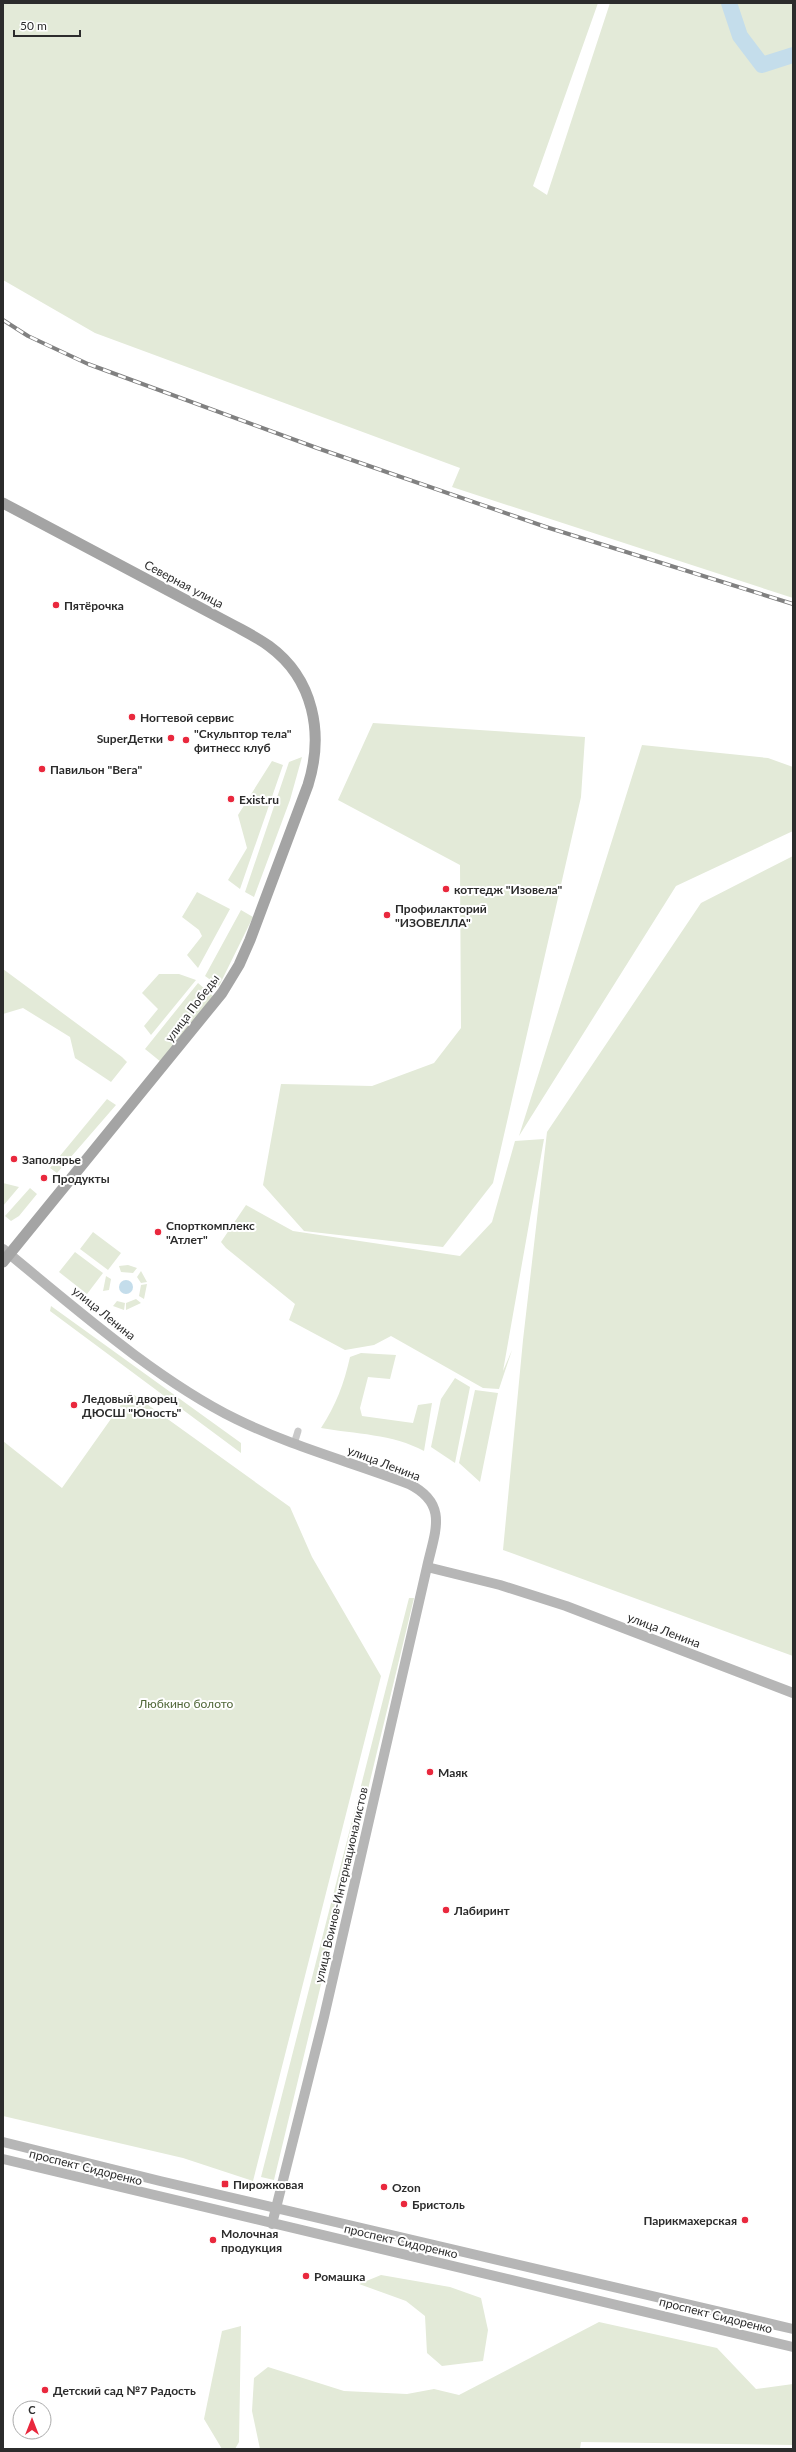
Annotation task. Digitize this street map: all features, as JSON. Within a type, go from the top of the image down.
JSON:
[{"type":"main road","name":"Северная улица","points":[[3,503],[235,626],[269,646],[291,666],[300,681],[306,693],[315,725]]},
{"type":"main road","name":"улица Победы","points":[[5,1255],[208,1011],[239,965],[308,785],[316,749],[315,725]]},
{"type":"street","name":"улица Ленина","points":[[5,1255],[139,1357],[197,1397],[235,1418],[294,1444],[388,1476],[424,1492],[434,1506],[437,1516],[427,1567],[500,1585],[566,1606],[793,1693]]},
{"type":"street","points":[[294,1444],[298,1431]]},
{"type":"street","name":"улица Воинов-Интернационалистов","points":[[272,2224],[326,2010],[427,1567]]},
{"type":"street","name":"проспект Сидоренко","points":[[3,2142],[793,2329]]},
{"type":"street","name":"проспект Сидоренко","points":[[3,2160],[793,2347]]},
{"type":"street","points":[[510,2280],[514,2264]]},
{"type":"green space","points":[[3,3],[598,3],[533,186],[547,195],[610,3],[793,3],[793,598],[452,487],[460,468],[95,333],[3,280]]},
{"type":"green space","points":[[373,723],[585,737],[581,797],[493,1183],[443,1247],[304,1231],[263,1185],[281,1084],[372,1086],[434,1063],[461,1028],[460,865],[338,800]]},
{"type":"green space","points":[[642,745],[768,758],[793,767],[793,831],[676,886],[519,1136]]},
{"type":"green space","points":[[302,757],[290,800],[254,897],[245,892],[289,762]]},
{"type":"green space","points":[[272,761],[283,765],[240,889],[228,880],[247,848],[238,815]]},
{"type":"green space","points":[[793,856],[793,1656],[503,1550],[523,1340],[547,1132],[701,903]]},
{"type":"green space","points":[[197,892],[230,909],[198,968],[187,955],[202,936],[199,930],[182,917]]},
{"type":"green space","points":[[241,910],[253,917],[219,986],[205,976]]},
{"type":"green space","points":[[3,969],[127,1062],[111,1082],[75,1058],[70,1037],[23,1008],[3,1014]]},
{"type":"green space","points":[[159,974],[179,974],[196,980],[151,1035],[144,1026],[158,1009],[142,993]]},
{"type":"green space","points":[[198,983],[213,996],[161,1062],[145,1049]]},
{"type":"green space","points":[[107,1099],[116,1105],[57,1173],[50,1168]]},
{"type":"green space","points":[[544,1139],[503,1371],[512,1350],[499,1389],[483,1388],[391,1336],[374,1345],[345,1350],[289,1320],[295,1304],[226,1248],[221,1242],[246,1205],[293,1231],[460,1256],[492,1222],[515,1141]]},
{"type":"green space","points":[[3,1183],[19,1187],[3,1206]]},
{"type":"green space","points":[[30,1188],[37,1194],[19,1216],[11,1221],[5,1216]]},
{"type":"green space","points":[[93,1232],[121,1253],[108,1270],[80,1249]]},
{"type":"green space","points":[[75,1252],[103,1273],[87,1294],[59,1272]]},
{"type":"green space","points":[[128,1265],[137,1268],[133,1273],[121,1272],[119,1266]]},
{"type":"green space","points":[[141,1271],[147,1282],[141,1283],[137,1277]]},
{"type":"green space","points":[[106,1276],[111,1279],[109,1290],[103,1291]]},
{"type":"green space","points":[[147,1284],[144,1299],[139,1296],[141,1285]]},
{"type":"green space","points":[[136,1299],[141,1303],[126,1310],[126,1303]]},
{"type":"green space","points":[[117,1301],[125,1303],[124,1310],[113,1306]]},
{"type":"green space","points":[[51,1306],[241,1443],[241,1453],[50,1311]]},
{"type":"green space","points":[[361,1353],[396,1355],[390,1379],[368,1377],[360,1408],[362,1416],[413,1423],[418,1405],[432,1403],[424,1451],[400,1441],[374,1435],[321,1428],[339,1394],[350,1357]]},
{"type":"green space","points":[[455,1378],[470,1387],[455,1463],[431,1447],[441,1399]]},
{"type":"green space","points":[[475,1390],[498,1393],[480,1482],[459,1463]]},
{"type":"green space","name":"Любкино болото","points":[[130,1392],[290,1507],[312,1557],[381,1676],[253,2181],[183,2158],[3,2116],[3,1441],[62,1488]]},
{"type":"green space","points":[[409,1598],[414,1598],[274,2180],[261,2177]]},
{"type":"green space","points":[[381,2275],[450,2287],[481,2298],[488,2330],[483,2361],[442,2366],[427,2353],[425,2316],[406,2301],[359,2284]]},
{"type":"green space","points":[[599,2322],[717,2348],[756,2389],[793,2384],[793,2445],[581,2442],[580,2449],[260,2449],[252,2411],[254,2378],[268,2367],[344,2391],[407,2394],[434,2389],[459,2395]]},
{"type":"green space","points":[[241,2326],[239,2442],[235,2449],[222,2449],[204,2419],[222,2331]]},
{"type":"water","points":[[123,1280],[129,1280],[133,1284],[133,1290],[129,1294],[123,1294],[119,1290],[119,1284]]},
{"type":"waterway","points":[[729,3],[740,36],[762,65],[793,55]]},
{"type":"railway","points":[[3,320],[28,336],[88,364],[317,448],[546,527],[793,604]]},
{"type":"place","name":"Пятёрочка","points":[[56,605]]},
{"type":"place","name":"Ногтевой сервис","points":[[132,717]]},
{"type":"place","name":"SuperДетки","points":[[171,738]]},
{"type":"place","name":"\"Скульптор тела\" фитнесс клуб","points":[[186,740]]},
{"type":"place","name":"Павильон \"Вега\"","points":[[42,769]]},
{"type":"place","name":"Exist.ru","points":[[231,799]]},
{"type":"place","name":"коттедж \"Изовела\"","points":[[446,889]]},
{"type":"place","name":"Профилакторий \"ИЗОВЕЛЛА\"","points":[[387,915]]},
{"type":"place","name":"Заполярье","points":[[14,1159]]},
{"type":"place","name":"Продукты","points":[[44,1178]]},
{"type":"place","name":"Спорткомплекс \"Атлет\"","points":[[158,1232]]},
{"type":"place","name":"Ледовый дворец ДЮСШ \"Юность\"","points":[[74,1405]]},
{"type":"place","name":"Маяк","points":[[430,1772]]},
{"type":"place","name":"Лабиринт","points":[[446,1910]]},
{"type":"place","name":"Пирожковая","points":[[225,2184]]},
{"type":"place","name":"Ozon","points":[[384,2187]]},
{"type":"place","name":"Бристоль","points":[[404,2204]]},
{"type":"place","name":"Парикмахерская","points":[[745,2220]]},
{"type":"place","name":"Молочная продукция","points":[[213,2240]]},
{"type":"place","name":"Ромашка","points":[[306,2276]]},
{"type":"place","name":"Детский сад №7 Радость","points":[[45,2390]]}]
